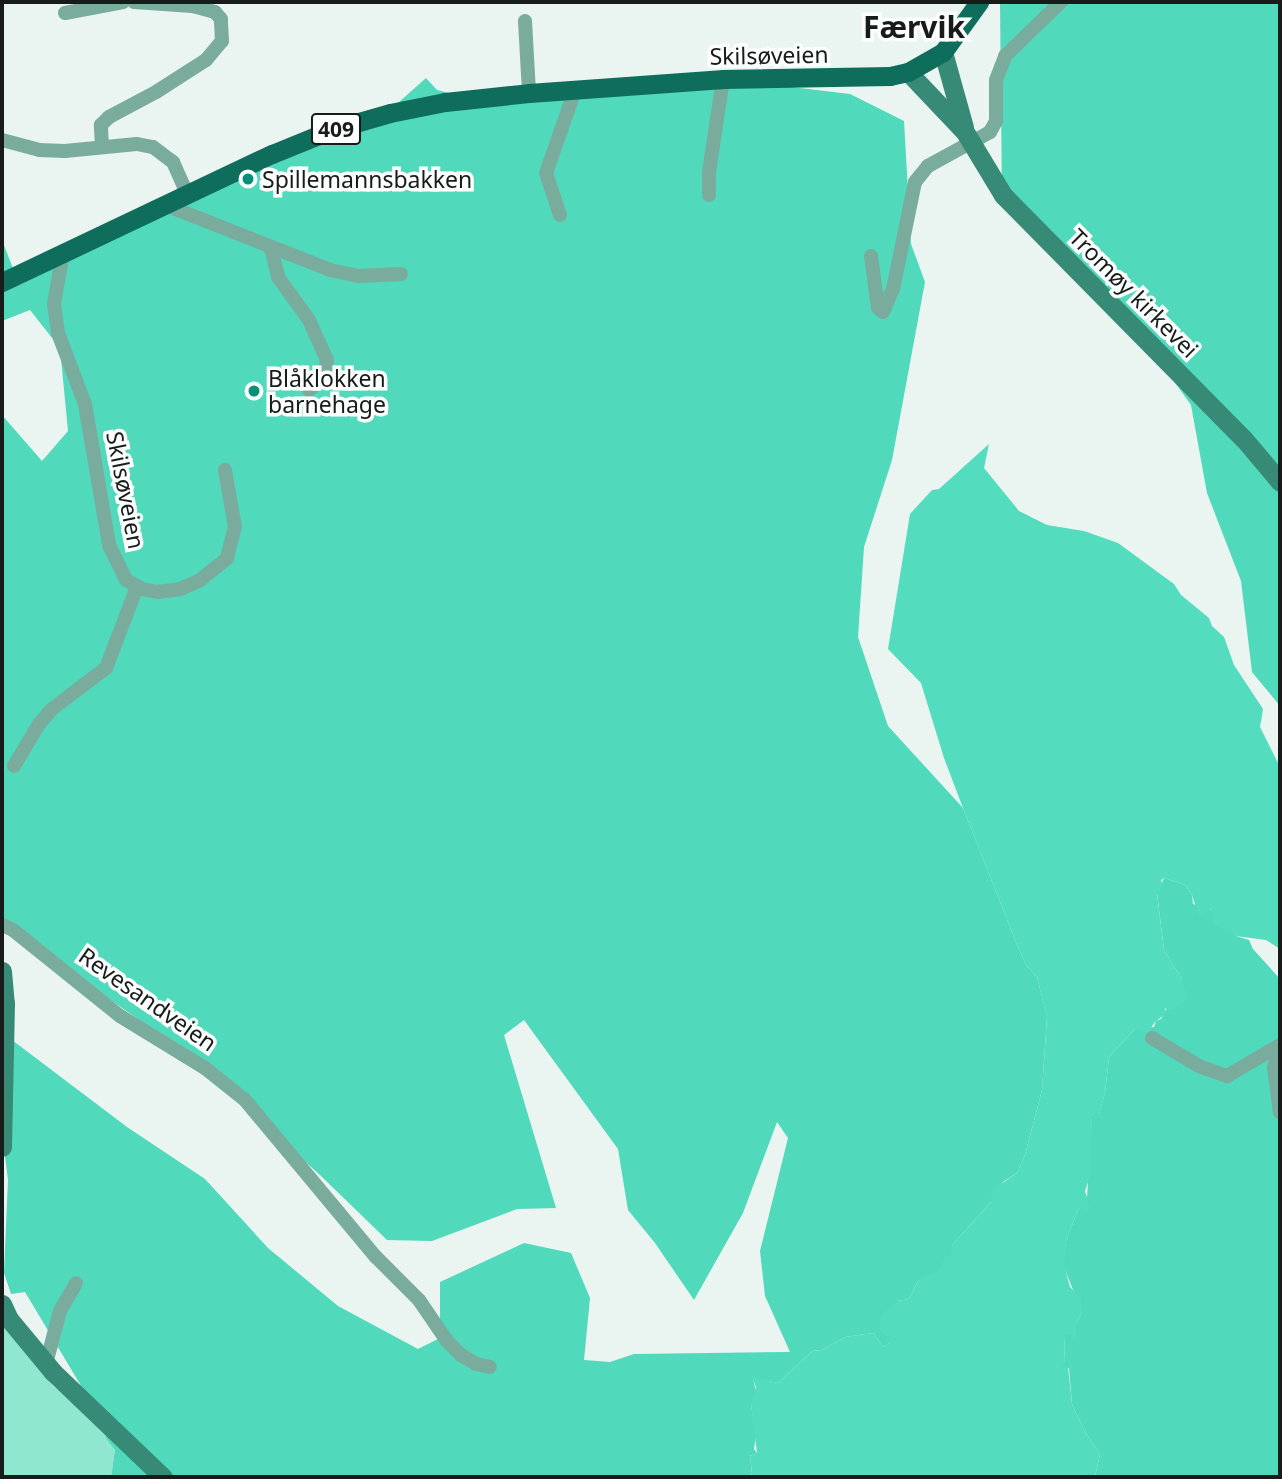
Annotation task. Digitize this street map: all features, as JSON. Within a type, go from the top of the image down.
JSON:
[{"type":"main road","name":"Skilsøveien","points":[[2,282],[187,193],[319,135],[390,113],[445,102],[529,93],[723,79],[914,77],[945,60],[979,2]]},
{"type":"main road","name":"Tromøy kirkevei","points":[[945,60],[968,137]]},
{"type":"main road","name":"Tromøy kirkevei","points":[[914,77],[968,137],[1003,195],[1243,438],[1280,482]]},
{"type":"main road","points":[[2,971],[5,1003],[2,1147]]},
{"type":"main road","points":[[2,1307],[46,1364],[163,1477]]},
{"type":"street","points":[[65,13],[123,2]]},
{"type":"street","points":[[102,147],[101,125],[109,117],[156,92],[206,60],[222,41],[221,19],[215,12],[192,6],[134,2]]},
{"type":"street","points":[[872,257],[878,308],[883,312],[893,289],[915,182],[928,166],[968,137],[990,132],[996,121],[996,80],[1005,56],[1061,2]]},
{"type":"street","points":[[525,20],[529,93]]},
{"type":"street","points":[[709,195],[709,172],[723,79]]},
{"type":"street","points":[[560,215],[546,173],[575,90]]},
{"type":"street","points":[[2,140],[39,150],[136,144],[165,152],[173,162],[187,193]]},
{"type":"street","points":[[168,202],[173,208],[237,231],[271,248],[330,270],[359,276],[401,274]]},
{"type":"street","points":[[271,248],[278,276],[309,320],[327,360],[324,377],[309,390]]},
{"type":"street","name":"Skilsøveien","points":[[63,252],[54,303],[58,333],[85,404],[109,545],[126,580],[137,587]]},
{"type":"street","points":[[14,766],[38,724],[52,709],[106,668],[137,587],[157,592],[180,589],[199,582],[227,558],[235,527],[225,470]]},
{"type":"street","name":"Revesandveien","points":[[2,925],[13,930],[120,1016],[233,1089],[335,1205],[376,1257],[419,1300],[447,1341],[469,1360],[490,1367]]},
{"type":"street","points":[[1152,1038],[1199,1066],[1227,1076],[1280,1045]]},
{"type":"street","points":[[1280,1045],[1274,1068],[1280,1113]]},
{"type":"street","points":[[46,1364],[60,1311],[76,1283]]},
{"type":"shaded area","points":[[1000,2],[1280,2],[1280,706],[1252,672],[1241,581],[1207,493],[1191,405],[1138,331],[1002,200]]},
{"type":"shaded area","points":[[426,78],[437,90],[479,100],[757,83],[850,94],[904,121],[911,244],[925,282],[892,460],[864,547],[858,637],[888,726],[963,808],[1017,945],[1026,965],[1037,977],[1047,1017],[1042,1090],[1025,1155],[1017,1173],[1003,1182],[991,1202],[952,1245],[952,1256],[940,1271],[918,1281],[909,1299],[898,1301],[890,1342],[884,1347],[873,1333],[845,1337],[822,1350],[812,1351],[778,1383],[753,1378],[756,1392],[751,1405],[756,1436],[754,1449],[757,1453],[750,1456],[752,1473],[749,1477],[111,1477],[115,1450],[106,1438],[108,1431],[25,1292],[11,1294],[4,1273],[8,1180],[2,1133],[2,959],[12,1040],[127,1127],[205,1179],[268,1248],[338,1306],[418,1349],[440,1338],[440,1282],[524,1243],[571,1253],[590,1298],[584,1360],[610,1362],[634,1354],[790,1352],[765,1296],[760,1251],[788,1138],[777,1122],[743,1213],[694,1300],[655,1243],[628,1210],[618,1149],[524,1020],[504,1035],[556,1208],[517,1209],[432,1241],[387,1240],[185,1052],[2,924],[2,415],[42,461],[68,431],[60,348],[30,310],[2,321],[2,240],[14,271],[389,111]]},
{"type":"shaded area","points":[[989,444],[984,468],[1019,511],[1047,525],[1084,531],[1118,543],[1174,584],[1181,595],[1209,618],[1212,626],[1224,637],[1234,665],[1263,709],[1260,727],[1280,767],[1280,949],[1266,940],[1236,936],[1214,925],[1212,910],[1209,909],[1204,917],[1198,914],[1192,895],[1185,885],[1164,878],[1161,880],[1163,887],[1157,894],[1164,950],[1182,979],[1188,1000],[1170,1011],[1165,1008],[1165,1014],[1154,1023],[1148,1033],[1135,1029],[1109,1057],[1105,1093],[1099,1115],[1095,1113],[1092,1116],[1091,1173],[1085,1191],[1090,1207],[1087,1211],[1079,1208],[1068,1235],[1064,1265],[1070,1287],[1081,1298],[1082,1312],[1076,1324],[1076,1341],[1074,1342],[1072,1333],[1065,1335],[1064,1366],[1057,1368],[1068,1367],[1072,1404],[1085,1432],[1100,1454],[1095,1477],[749,1477],[752,1473],[750,1456],[757,1453],[751,1405],[756,1387],[752,1377],[778,1383],[812,1351],[822,1350],[845,1337],[873,1333],[884,1347],[890,1342],[879,1328],[881,1315],[898,1301],[909,1299],[918,1281],[940,1270],[945,1256],[951,1255],[952,1245],[991,1202],[991,1191],[1017,1173],[1025,1155],[1042,1090],[1047,1018],[1037,977],[1026,965],[1017,945],[944,758],[921,683],[888,649],[910,514],[932,490],[939,489]]},
{"type":"shaded area","points":[[1164,878],[1185,885],[1192,895],[1193,904],[1212,910],[1236,936],[1249,940],[1253,949],[1280,979],[1280,1477],[1095,1477],[1100,1454],[1085,1432],[1072,1404],[1069,1368],[1057,1371],[1057,1368],[1064,1365],[1065,1334],[1072,1333],[1076,1341],[1076,1324],[1082,1312],[1063,1265],[1068,1235],[1079,1208],[1087,1198],[1092,1116],[1095,1112],[1099,1114],[1105,1093],[1109,1057],[1135,1029],[1154,1027],[1182,979],[1164,950],[1157,893]]},
{"type":"shaded area","points":[[2,1292],[15,1337],[54,1387],[83,1395],[115,1450],[111,1477],[2,1477]]},
{"type":"place","name":"Spillemannsbakken","points":[[248,179]]},
{"type":"place","name":"Blåklokken barnehage","points":[[254,391]]},
{"type":"district","name":"Færvik","points":[[914,27]]}]
